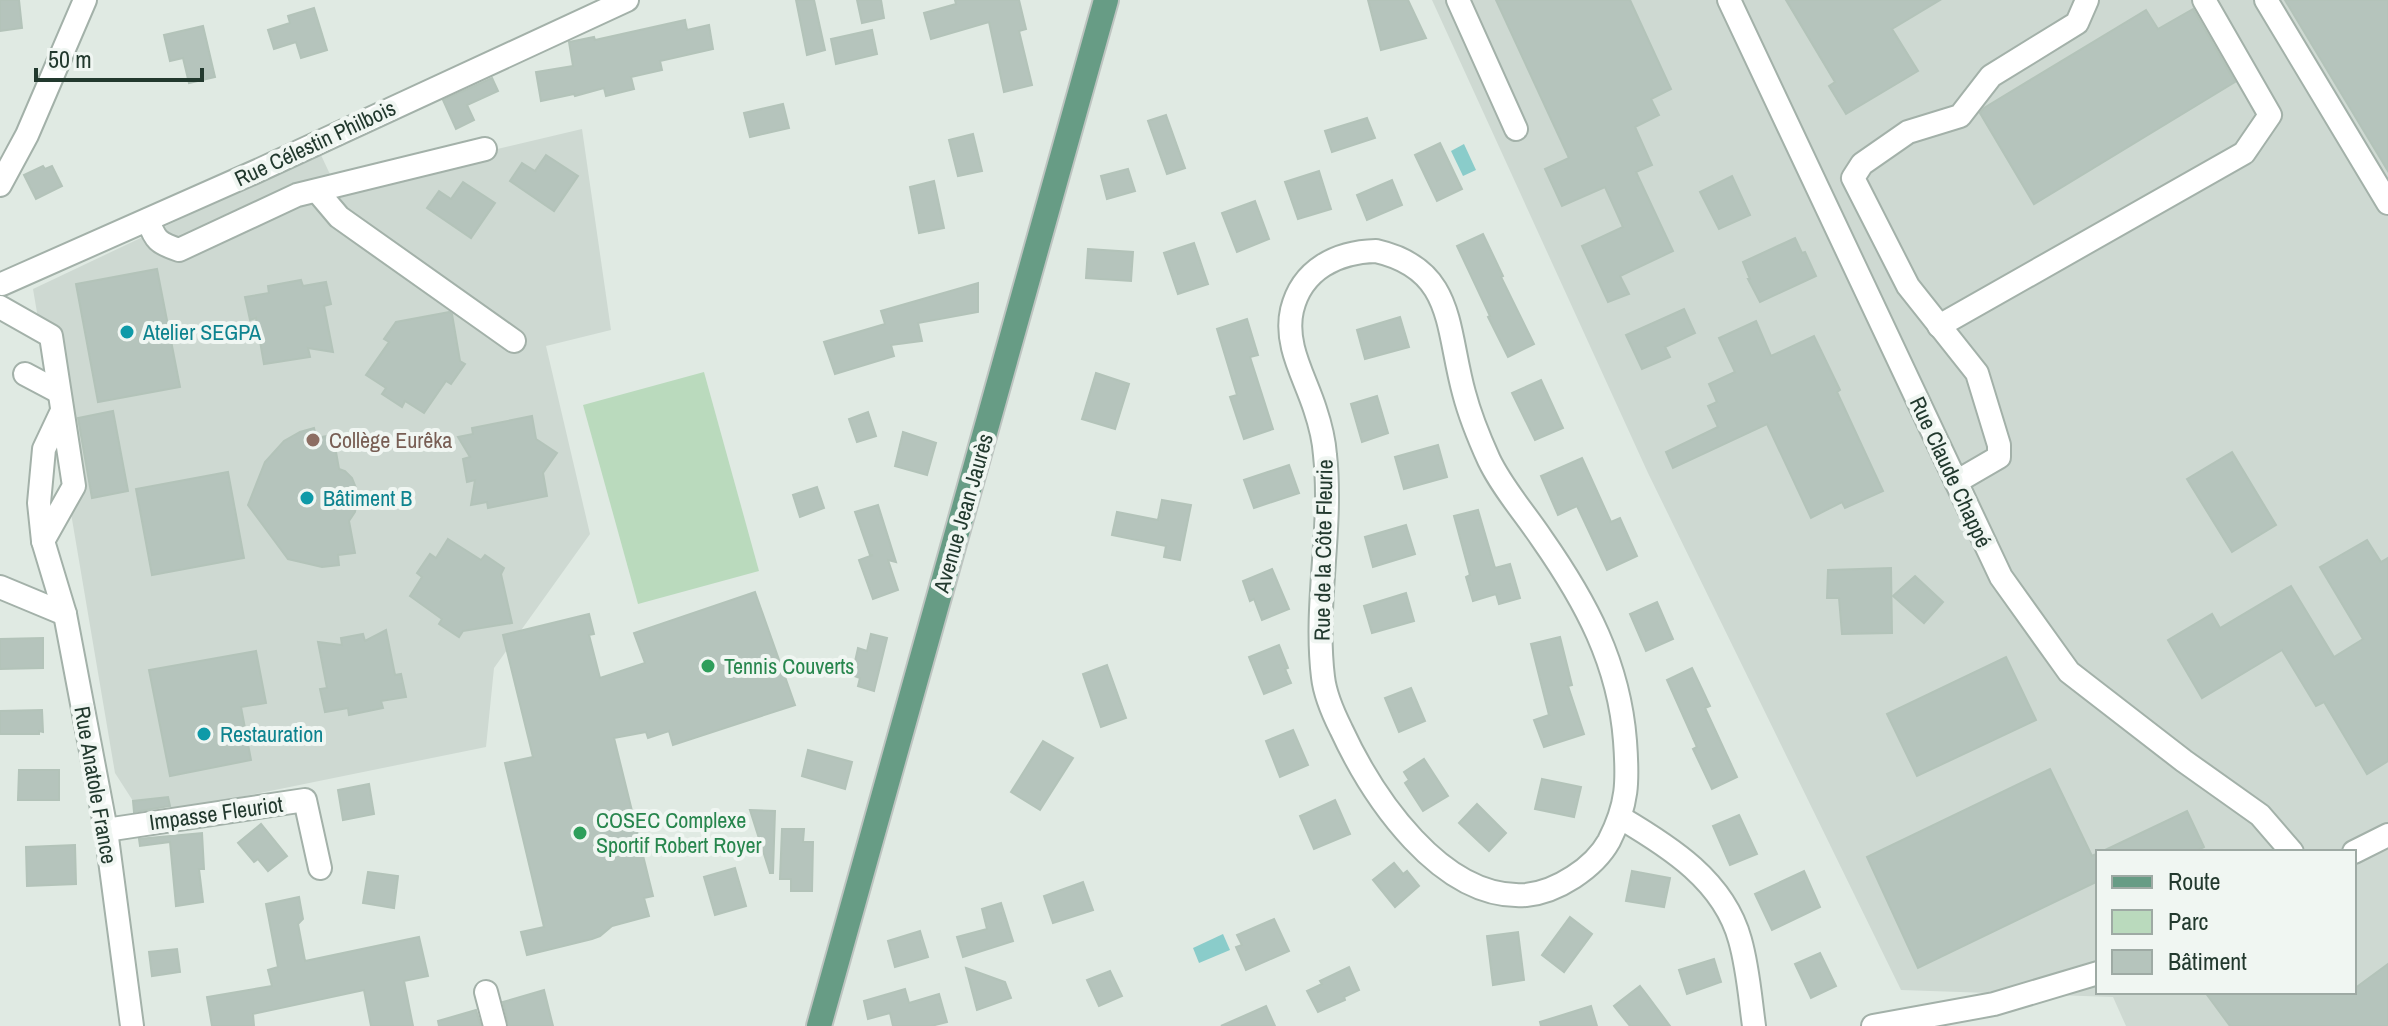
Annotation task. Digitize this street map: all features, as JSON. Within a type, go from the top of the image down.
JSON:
[{"type":"main road","name":"Avenue Jean Jaurès","points":[[819,1026],[1106,0]]},
{"type":"street","points":[[0,185],[27,135],[85,0]]},
{"type":"street","name":"Rue Célestin Philbois","points":[[1,286],[627,0]]},
{"type":"street","points":[[1458,0],[1516,129]]},
{"type":"street","name":"Rue Claude Chappé","points":[[1729,0],[2001,577],[2069,672],[2260,815],[2290,850]]},
{"type":"street","points":[[1956,482],[1999,457],[1999,445],[1977,373],[1908,286],[1853,178],[1862,164],[1908,132],[1960,116],[1991,76],[2077,23],[2087,0]]},
{"type":"street","points":[[1939,326],[2244,153],[2270,115],[2204,0]]},
{"type":"street","points":[[2266,0],[2388,203]]},
{"type":"street","points":[[0,148],[27,135]]},
{"type":"street","points":[[148,220],[154,237],[164,245],[179,250],[297,195],[485,149]]},
{"type":"street","points":[[317,191],[339,217],[514,341]]},
{"type":"street","name":"Rue de la Côte Fleurie","points":[[1376,251],[1396,255],[1426,275],[1438,291],[1445,308],[1464,393],[1490,461],[1501,483],[1580,595],[1613,670],[1623,712],[1628,779],[1621,818],[1605,848],[1567,880],[1544,893],[1520,895],[1493,892],[1466,882],[1424,850],[1375,792],[1349,747],[1323,683],[1321,661],[1327,487],[1325,456],[1315,409],[1290,332],[1292,310],[1308,278],[1321,266],[1340,256],[1376,251]]},
{"type":"street","points":[[0,307],[51,336],[74,486],[43,541]]},
{"type":"street","points":[[25,374],[60,402]]},
{"type":"street","name":"Rue Anatole France","points":[[60,402],[44,449],[39,503],[43,541],[65,614],[106,830],[132,1026]]},
{"type":"street","points":[[0,587],[65,614]]},
{"type":"street","name":"Impasse Fleuriot","points":[[106,830],[305,800],[320,868]]},
{"type":"street","points":[[1621,818],[1661,841],[1691,865],[1728,910],[1746,965],[1754,1026]]},
{"type":"street","points":[[2356,851],[2388,835]]},
{"type":"street","points":[[1873,1026],[1927,1021],[2096,974]]},
{"type":"street","points":[[486,992],[495,1026]]},
{"type":"shaded area","points":[[1432,0],[2388,0],[2388,1026],[2126,1026],[2113,997],[1901,990],[1648,473]]},
{"type":"shaded area","name":"Collège Eurêka","points":[[582,129],[611,330],[546,346],[590,534],[494,668],[486,747],[171,811],[168,798],[133,801],[115,773],[33,289],[320,153],[336,187]]},
{"type":"green space","points":[[704,372],[759,571],[638,604],[583,405]]},
{"type":"water","points":[[1464,144],[1476,170],[1463,176],[1451,151]]},
{"type":"water","points":[[1223,934],[1230,950],[1199,963],[1193,948]]},
{"type":"building","points":[[0,0],[19,0],[22,28],[0,31]]},
{"type":"building","points":[[796,0],[814,0],[825,50],[807,55]]},
{"type":"building","points":[[857,0],[881,0],[884,18],[862,23]]},
{"type":"building","points":[[955,0],[1019,0],[1026,29],[1019,31],[1032,85],[1004,92],[989,22],[931,39],[924,13],[956,4]]},
{"type":"building","points":[[1368,0],[1408,0],[1426,38],[1381,50]]},
{"type":"building","points":[[1496,0],[1630,0],[1671,89],[1651,99],[1659,115],[1635,127],[1652,165],[1636,172],[1673,251],[1620,276],[1629,294],[1608,302],[1582,246],[1623,227],[1605,187],[1562,206],[1545,169],[1569,158]]},
{"type":"building","points":[[1786,0],[1940,0],[1892,29],[1918,71],[1846,114],[1829,86],[1835,82]]},
{"type":"building","points":[[2285,0],[2388,0],[2388,171]]},
{"type":"building","points":[[314,8],[327,50],[301,58],[296,42],[274,49],[268,30],[290,23],[288,16]]},
{"type":"building","points":[[2193,9],[2235,82],[2034,204],[1980,113],[1984,108],[2146,10],[2158,29]]},
{"type":"building","points":[[685,20],[687,30],[709,25],[713,49],[660,61],[662,70],[631,77],[634,89],[606,96],[604,88],[541,101],[536,72],[573,66],[569,42],[594,37],[595,40]]},
{"type":"building","points":[[203,26],[215,77],[189,83],[183,58],[170,61],[164,35]]},
{"type":"building","points":[[872,30],[877,54],[836,64],[831,39]]},
{"type":"building","points":[[492,78],[498,91],[467,105],[474,120],[456,129],[443,100]]},
{"type":"building","points":[[783,104],[789,128],[750,137],[744,113]]},
{"type":"building","points":[[1166,115],[1185,168],[1167,174],[1148,121]]},
{"type":"building","points":[[1367,118],[1375,138],[1332,152],[1325,131]]},
{"type":"building","points":[[973,134],[982,171],[958,176],[949,140]]},
{"type":"building","points":[[1440,143],[1462,189],[1437,201],[1415,155]]},
{"type":"building","points":[[546,155],[578,176],[554,211],[510,181],[522,163],[535,171]]},
{"type":"building","points":[[43,166],[45,169],[52,166],[62,186],[36,199],[24,175]]},
{"type":"building","points":[[1128,169],[1135,191],[1107,199],[1101,176]]},
{"type":"building","points":[[1319,171],[1331,209],[1298,219],[1285,182]]},
{"type":"building","points":[[1732,176],[1750,215],[1719,229],[1700,192]]},
{"type":"building","points":[[1392,180],[1402,205],[1367,220],[1357,195]]},
{"type":"building","points":[[934,181],[944,228],[919,233],[910,187]]},
{"type":"building","points":[[463,182],[495,203],[471,238],[427,208],[439,191],[451,199]]},
{"type":"building","points":[[1255,201],[1269,239],[1237,252],[1222,213]]},
{"type":"building","points":[[1483,234],[1534,344],[1508,357],[1457,246]]},
{"type":"building","points":[[1795,238],[1816,276],[1760,302],[1743,262]]},
{"type":"building","points":[[1194,243],[1208,284],[1178,294],[1164,253]]},
{"type":"building","points":[[1088,249],[1133,252],[1131,281],[1086,278]]},
{"type":"building","name":"Atelier SEGPA","points":[[157,269],[180,387],[98,402],[76,284]]},
{"type":"building","points":[[301,280],[303,286],[326,282],[331,304],[324,306],[333,352],[308,348],[310,357],[264,364],[256,318],[250,320],[245,297],[269,293],[268,286]]},
{"type":"building","points":[[978,283],[978,312],[918,323],[922,341],[891,345],[894,356],[835,374],[824,342],[885,324],[881,311]]},
{"type":"building","points":[[1684,309],[1695,333],[1665,347],[1670,357],[1642,369],[1626,335]]},
{"type":"building","points":[[449,312],[452,314],[460,361],[465,364],[451,384],[446,381],[424,413],[405,401],[402,407],[382,394],[386,388],[366,375],[389,342],[384,339],[396,322]]},
{"type":"building","points":[[1400,317],[1409,347],[1365,359],[1357,330]]},
{"type":"building","points":[[1247,319],[1258,355],[1250,357],[1273,429],[1244,439],[1230,397],[1237,395],[1217,329]]},
{"type":"building","points":[[1756,321],[1771,356],[1814,336],[1883,491],[1845,508],[1842,502],[1811,518],[1767,424],[1673,468],[1666,452],[1718,427],[1708,406],[1717,402],[1709,384],[1735,372],[1719,338]]},
{"type":"building","points":[[1096,373],[1129,384],[1115,429],[1082,419]]},
{"type":"building","points":[[1541,380],[1563,428],[1535,440],[1512,393]]},
{"type":"building","points":[[1377,396],[1388,433],[1362,442],[1351,404]]},
{"type":"building","points":[[113,411],[128,491],[92,498],[78,418]]},
{"type":"building","points":[[868,412],[876,436],[857,442],[849,419]]},
{"type":"building","points":[[532,416],[536,439],[557,453],[543,473],[547,496],[488,508],[487,502],[471,505],[475,480],[467,482],[463,459],[470,457],[458,437],[473,434],[472,428]]},
{"type":"building","name":"Bâtiment B","points":[[314,428],[316,438],[333,435],[339,469],[352,478],[358,493],[355,512],[349,521],[355,553],[338,555],[339,565],[322,567],[288,559],[248,505],[265,462],[284,441]]},
{"type":"building","points":[[903,432],[936,443],[927,475],[895,466]]},
{"type":"building","points":[[1438,445],[1447,477],[1404,489],[1395,457]]},
{"type":"building","points":[[2232,452],[2276,525],[2232,552],[2187,479]]},
{"type":"building","points":[[1582,458],[1611,522],[1620,518],[1637,556],[1607,570],[1577,506],[1558,515],[1541,476]]},
{"type":"building","points":[[1289,465],[1299,493],[1254,508],[1244,480]]},
{"type":"building","points":[[228,472],[244,558],[152,575],[136,489]]},
{"type":"building","points":[[817,487],[824,508],[800,517],[793,495]]},
{"type":"building","points":[[1162,500],[1191,505],[1180,560],[1164,557],[1166,546],[1112,535],[1117,512],[1158,520]]},
{"type":"building","points":[[878,505],[896,562],[888,560],[898,590],[873,599],[859,560],[873,555],[870,555],[855,512]]},
{"type":"building","points":[[1478,510],[1495,568],[1510,564],[1520,598],[1499,604],[1496,594],[1473,601],[1466,577],[1470,575],[1454,516]]},
{"type":"building","points":[[1406,525],[1415,554],[1373,567],[1365,537]]},
{"type":"building","points":[[448,539],[481,560],[485,555],[504,568],[501,574],[512,623],[463,631],[459,637],[439,624],[442,619],[410,596],[422,577],[417,573],[430,554],[436,558]]},
{"type":"building","points":[[2367,540],[2381,562],[2388,558],[2388,761],[2367,774],[2324,702],[2316,706],[2282,650],[2202,698],[2168,640],[2212,614],[2220,628],[2291,586],[2334,657],[2363,639],[2320,567]]},
{"type":"building","points":[[1891,568],[1892,633],[1842,634],[1839,598],[1827,598],[1828,570]]},
{"type":"building","points":[[1272,569],[1289,609],[1262,620],[1254,599],[1250,601],[1243,581]]},
{"type":"building","points":[[1915,576],[1943,602],[1924,623],[1893,596]]},
{"type":"building","name":"COSEC Complexe Sportif Robert Royer","points":[[755,592],[795,705],[673,745],[669,731],[648,738],[646,732],[614,738],[653,896],[644,898],[649,916],[612,926],[592,939],[527,955],[521,932],[544,927],[505,763],[533,757],[503,635],[589,614],[594,634],[589,635],[600,678],[645,663],[634,633]]},
{"type":"building","points":[[1406,593],[1414,621],[1372,633],[1364,606]]},
{"type":"building","points":[[1657,602],[1673,639],[1646,651],[1630,614]]},
{"type":"building","points":[[386,630],[395,675],[401,674],[406,697],[381,701],[383,708],[349,715],[348,708],[325,712],[320,689],[327,688],[318,642],[342,645],[341,638],[363,634],[365,641]]},
{"type":"building","points":[[871,634],[887,638],[874,691],[858,686],[860,678],[852,675],[858,648],[867,651]]},
{"type":"building","points":[[1560,637],[1572,685],[1568,686],[1584,734],[1544,747],[1534,720],[1549,715],[1531,644]]},
{"type":"building","points":[[43,638],[43,668],[0,669],[0,639]]},
{"type":"building","points":[[1279,645],[1291,683],[1264,694],[1249,657]]},
{"type":"building","name":"Restauration","points":[[256,651],[266,703],[241,707],[251,760],[170,776],[149,670]]},
{"type":"building","points":[[2006,657],[2036,720],[1917,776],[1887,714]]},
{"type":"building","points":[[1107,665],[1126,718],[1101,727],[1083,674]]},
{"type":"building","points":[[1692,668],[1710,706],[1705,708],[1737,777],[1712,789],[1667,680]]},
{"type":"building","points":[[1411,688],[1425,721],[1399,732],[1385,698]]},
{"type":"building","points":[[42,710],[43,732],[0,734],[0,711]]},
{"type":"building","points":[[1293,730],[1308,765],[1280,777],[1266,741]]},
{"type":"building","points":[[1043,741],[1073,758],[1040,810],[1011,792]]},
{"type":"building","points":[[808,750],[852,762],[845,789],[802,776]]},
{"type":"building","points":[[1424,759],[1448,796],[1423,811],[1405,783],[1409,780],[1404,772]]},
{"type":"building","points":[[2050,769],[2092,856],[2096,854],[2096,882],[1918,968],[1867,857]]},
{"type":"building","points":[[19,770],[59,770],[59,800],[18,800]]},
{"type":"building","points":[[1542,779],[1581,787],[1574,817],[1535,809]]},
{"type":"building","points":[[369,784],[374,814],[343,820],[338,790]]},
{"type":"building","points":[[168,797],[170,806],[134,812],[133,801]]},
{"type":"building","points":[[1335,800],[1350,834],[1314,849],[1300,816]]},
{"type":"building","points":[[1477,804],[1506,833],[1489,851],[1459,823]]},
{"type":"building","points":[[750,810],[775,811],[773,873],[770,873]]},
{"type":"building","points":[[2187,811],[2204,847],[2198,850],[2105,850]]},
{"type":"building","points":[[1739,815],[1757,854],[1730,865],[1713,826]]},
{"type":"building","points":[[261,824],[287,856],[268,871],[258,859],[254,862],[238,843]]},
{"type":"building","points":[[782,829],[804,829],[803,842],[813,842],[812,891],[791,891],[791,879],[780,879]]},
{"type":"building","points":[[202,833],[204,869],[199,869],[203,902],[176,906],[170,842],[140,846],[139,839]]},
{"type":"building","points":[[75,845],[76,884],[27,886],[26,847]]},
{"type":"building","points":[[1394,863],[1403,874],[1407,871],[1419,886],[1395,907],[1373,880]]},
{"type":"building","points":[[735,868],[746,906],[715,915],[704,877]]},
{"type":"building","points":[[1632,871],[1670,878],[1664,907],[1626,901]]},
{"type":"building","points":[[1804,871],[1820,907],[1772,930],[1755,894]]},
{"type":"building","points":[[368,872],[398,876],[394,908],[363,903]]},
{"type":"building","points":[[1083,882],[1093,910],[1053,923],[1044,896]]},
{"type":"building","points":[[299,897],[303,919],[298,924],[305,961],[419,937],[428,976],[404,981],[413,1026],[371,1026],[364,990],[253,1014],[254,1026],[212,1026],[207,997],[272,986],[268,970],[278,967],[266,904]]},
{"type":"building","points":[[1001,903],[1013,941],[963,957],[957,937],[987,929],[982,909]]},
{"type":"building","points":[[1570,917],[1592,934],[1564,972],[1542,955]]},
{"type":"building","points":[[1274,919],[1289,951],[1246,970],[1236,947],[1242,945],[1237,935]]},
{"type":"building","points":[[920,931],[928,957],[895,967],[888,941]]},
{"type":"building","points":[[1518,932],[1524,980],[1493,985],[1487,936]]},
{"type":"building","points":[[177,949],[180,972],[152,976],[149,952]]},
{"type":"building","points":[[1820,953],[1836,986],[1811,998],[1795,964]]},
{"type":"building","points":[[1714,959],[1721,982],[1687,994],[1679,970]]},
{"type":"building","points":[[2388,964],[2388,1026],[2230,1026],[2206,994],[2356,994],[2356,988]]},
{"type":"building","points":[[1349,967],[1359,990],[1318,1012],[1307,991]]},
{"type":"building","points":[[966,968],[1005,982],[1011,998],[977,1010]]},
{"type":"building","points":[[1110,971],[1122,996],[1099,1006],[1087,980]]},
{"type":"building","points":[[1640,986],[1670,1026],[1630,1026],[1614,1006]]},
{"type":"building","points":[[905,989],[909,1003],[939,994],[947,1022],[931,1026],[893,1026],[890,1013],[868,1019],[864,1001]]},
{"type":"building","points":[[544,990],[553,1026],[509,1026],[503,1002]]},
{"type":"building","points":[[1266,1006],[1275,1026],[1221,1026]]},
{"type":"building","points":[[1591,1006],[1597,1026],[1541,1026],[1540,1022]]},
{"type":"building","points":[[476,1010],[481,1026],[439,1026],[438,1021]]},
{"type":"place","name":"Atelier SEGPA","points":[[127,332]]},
{"type":"place","name":"Collège Eurêka","points":[[313,440]]},
{"type":"place","name":"Bâtiment B","points":[[307,498]]},
{"type":"place","name":"Tennis Couverts","points":[[708,666]]},
{"type":"place","name":"Restauration","points":[[204,734]]},
{"type":"place","name":"COSEC Complexe Sportif Robert Royer","points":[[580,833]]}]
